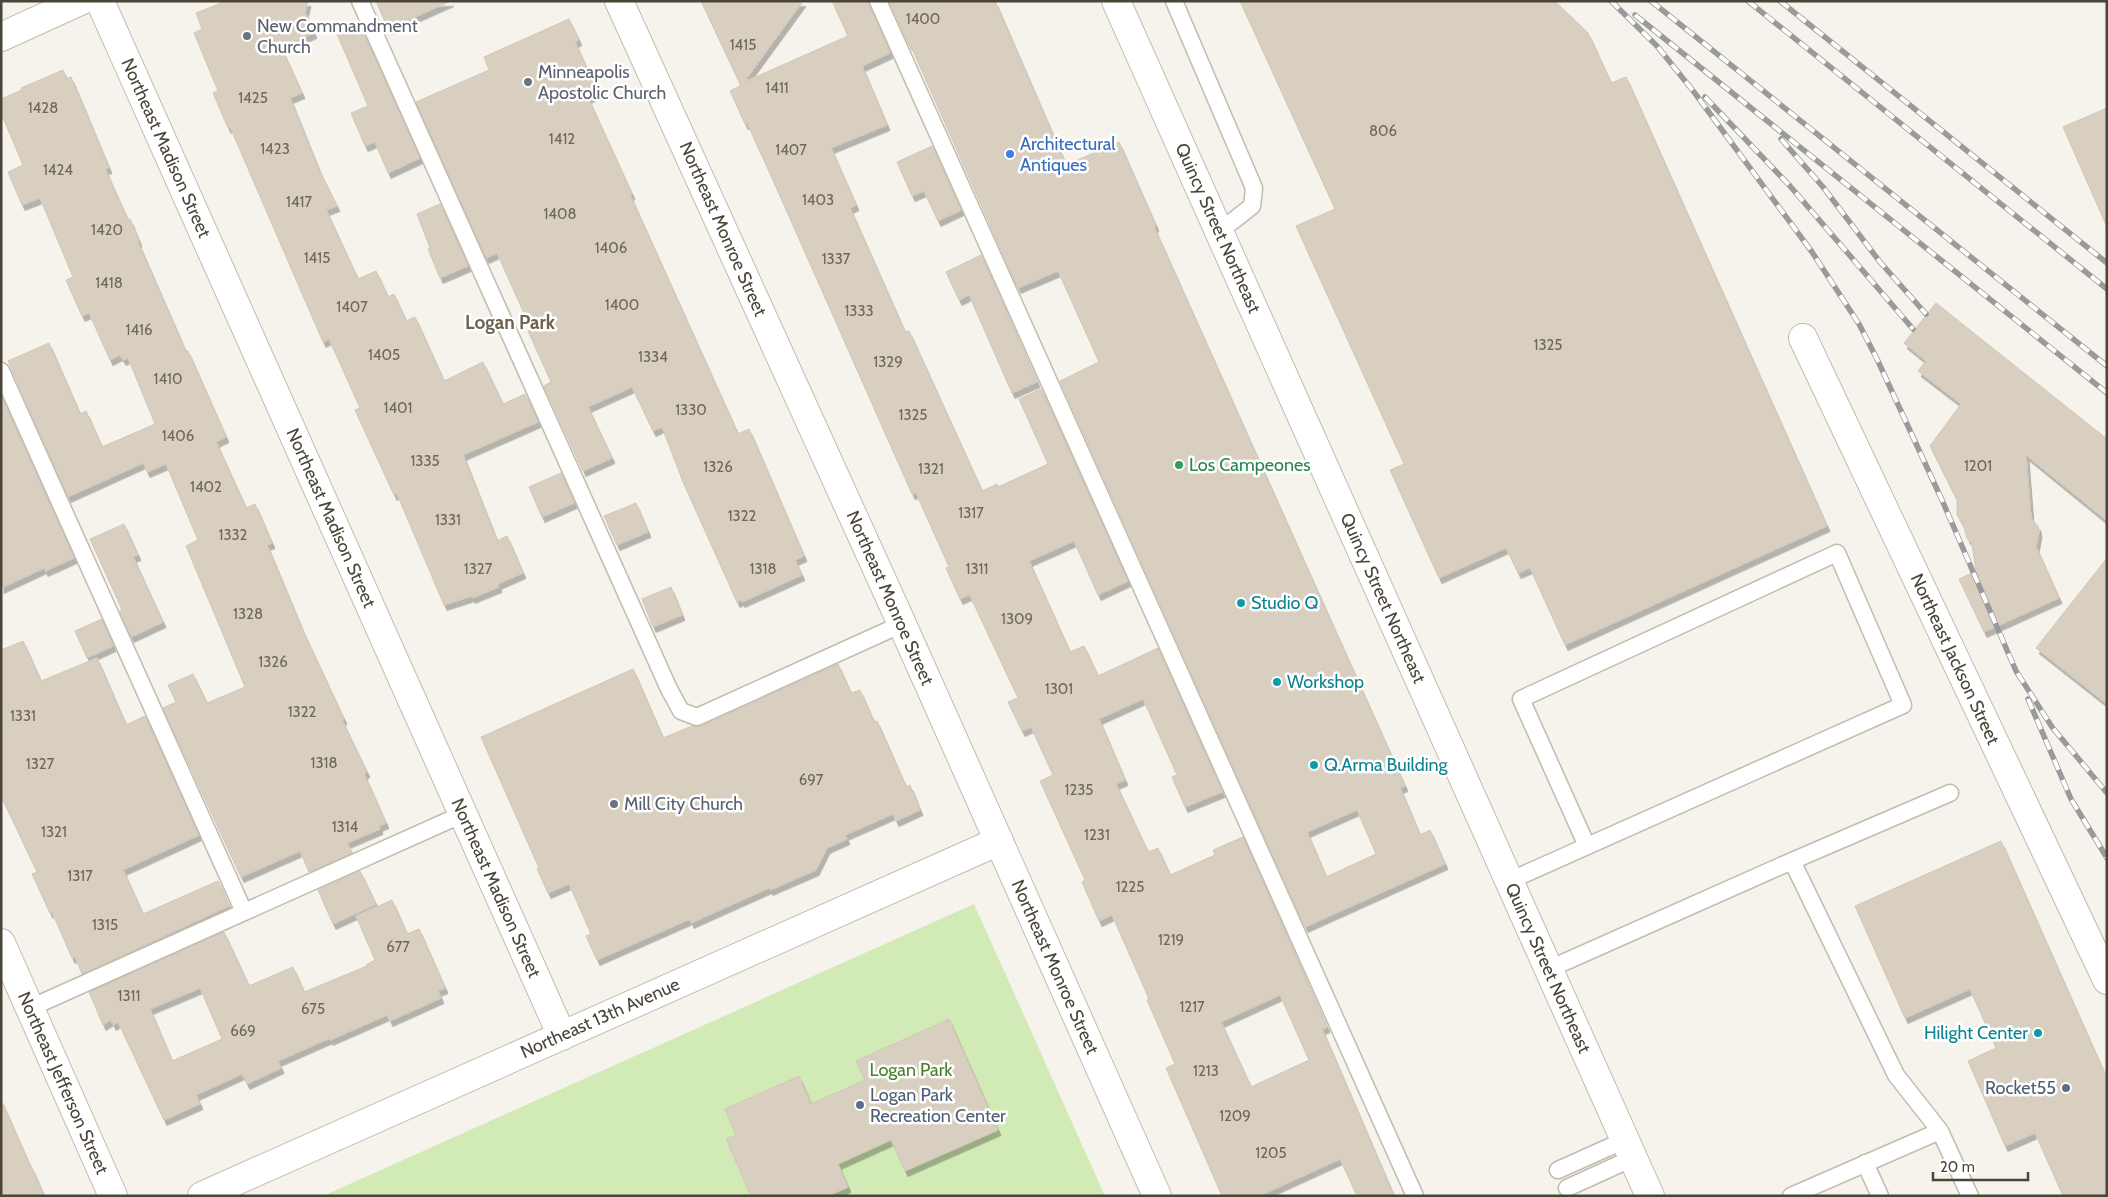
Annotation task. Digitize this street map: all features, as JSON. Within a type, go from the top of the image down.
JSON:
[{"type":"street","points":[[1,37],[80,1]]},
{"type":"street","name":"Northeast Madison Street","points":[[100,1],[562,1036]]},
{"type":"street","name":"Northeast Monroe Street","points":[[619,1],[902,624],[1158,1196]]},
{"type":"street","name":"Quincy Street Northeast","points":[[1116,1],[1650,1196]]},
{"type":"street","name":"Northeast Jackson Street","points":[[1803,338],[2097,936],[2107,980]]},
{"type":"street","name":"Northeast 13th Avenue","points":[[202,1196],[998,841]]},
{"type":"street","name":"Northeast Jefferson Street","points":[[1,943],[114,1196]]},
{"type":"lane","points":[[360,1],[669,689],[681,711],[697,717],[902,624]]},
{"type":"lane","points":[[878,1],[1415,1196]]},
{"type":"lane","points":[[1174,1],[1254,188],[1252,206],[1220,231]]},
{"type":"lane","points":[[1,371],[244,912]]},
{"type":"lane","points":[[1509,882],[1903,705],[1837,553],[1521,699],[1587,846]]},
{"type":"lane","points":[[1549,969],[1950,793]]},
{"type":"lane","points":[[30,1008],[463,814]]},
{"type":"lane","points":[[1792,861],[1896,1074],[1940,1131],[1970,1196]]},
{"type":"lane","points":[[1791,1196],[1940,1131]]},
{"type":"lane","points":[[1558,1170],[1629,1149]]},
{"type":"lane","points":[[1567,1188],[1629,1149]]},
{"type":"lane","points":[[1866,1163],[1880,1196]]},
{"type":"green space","name":"Logan Park","points":[[974,904],[1105,1196],[323,1196]]},
{"type":"building","points":[[226,1],[308,1],[305,13],[314,33],[281,47],[302,93],[290,98],[319,170],[337,206],[326,210],[358,279],[376,271],[388,297],[394,294],[406,321],[415,317],[444,381],[483,362],[503,404],[525,394],[538,422],[463,455],[497,541],[507,536],[523,573],[498,584],[499,587],[472,598],[472,596],[444,605],[397,494],[394,495],[355,410],[360,408],[329,339],[323,342],[230,127],[228,128],[213,93],[218,91],[194,33],[202,29],[196,13]]},
{"type":"building","points":[[376,1],[451,1],[388,29]]},
{"type":"building","points":[[701,1],[803,1],[744,82],[848,36],[832,1],[868,1],[890,53],[862,66],[887,125],[831,148],[856,205],[850,208],[905,332],[909,331],[982,491],[997,484],[998,487],[1048,464],[1019,399],[1041,389],[1128,581],[1098,595],[1074,541],[1029,561],[1070,652],[1084,646],[1098,676],[1158,648],[1222,792],[1185,807],[1172,777],[1177,775],[1143,699],[1099,719],[1125,780],[1116,784],[1148,852],[1158,848],[1170,875],[1215,855],[1213,850],[1243,837],[1327,1027],[1322,1029],[1394,1196],[1357,1196],[1340,1159],[1259,1196],[1222,1196],[1166,1068],[1175,1064],[1147,1000],[1149,999],[1112,915],[1099,921],[1082,882],[1085,880],[1040,781],[1053,775],[1031,727],[1022,731],[1008,702],[1018,698],[971,598],[969,595],[960,599],[946,568],[949,567],[916,493],[912,494],[772,178],[730,91],[740,86]],"holes":[[[1280,995],[1309,1060],[1251,1087],[1221,1022]]]},
{"type":"building","points":[[889,1],[995,1],[1066,165],[1119,142],[1156,226],[1154,227],[1405,786],[1400,788],[1420,835],[1430,830],[1445,864],[1305,927],[1060,381],[1099,362],[1058,271],[1018,288]],"holes":[[[1357,810],[1376,854],[1326,877],[1307,832]]]},
{"type":"building","points":[[1240,1],[1555,1],[1588,33],[1611,83],[1626,77],[1827,526],[1565,645],[1530,568],[1518,573],[1506,548],[1439,578],[1390,470],[1404,464],[1296,226],[1335,209]]},
{"type":"building","points":[[569,19],[579,40],[575,42],[598,93],[588,98],[632,194],[630,195],[738,434],[749,429],[804,556],[795,560],[802,575],[742,602],[741,600],[737,602],[683,482],[662,427],[653,431],[632,387],[588,407],[612,458],[583,471],[544,386],[551,382],[528,331],[531,329],[497,253],[486,258],[416,102],[489,70],[484,57]]},
{"type":"building","points":[[360,25],[420,158],[388,173],[375,142],[365,146],[351,113],[368,106],[337,34]]},
{"type":"building","points":[[63,70],[67,79],[71,77],[109,168],[105,169],[128,220],[130,219],[138,242],[186,352],[188,351],[226,437],[216,442],[246,508],[255,504],[272,543],[267,545],[302,629],[344,719],[342,720],[367,772],[364,774],[386,823],[379,826],[380,829],[347,843],[352,853],[309,872],[300,851],[241,877],[163,708],[176,702],[168,685],[193,674],[207,703],[245,687],[186,546],[198,540],[166,464],[147,472],[143,463],[68,497],[8,361],[49,343],[80,414],[86,411],[102,447],[155,424],[128,358],[123,360],[120,355],[110,360],[89,313],[82,316],[66,280],[73,277],[40,198],[22,205],[8,172],[23,165],[1,113],[1,99]]},
{"type":"building","points":[[2107,108],[2107,227],[2063,127]]},
{"type":"building","points":[[932,146],[961,210],[938,221],[924,191],[912,196],[897,162]]},
{"type":"building","points":[[440,204],[468,266],[440,278],[417,214]]},
{"type":"building","points":[[981,255],[1037,382],[1012,393],[969,295],[959,300],[946,272]]},
{"type":"building","points":[[1936,303],[2107,439],[2107,521],[2026,455],[2031,518],[2038,526],[2039,532],[2036,547],[2059,598],[1984,632],[1959,579],[1976,571],[1972,544],[1967,538],[1963,524],[1957,515],[1957,500],[1930,446],[1961,404],[1918,371],[1926,361],[1904,343]]},
{"type":"building","points":[[1,396],[74,558],[45,571],[44,568],[1,588]]},
{"type":"building","points":[[561,473],[574,503],[542,517],[529,487]]},
{"type":"building","points":[[636,503],[648,532],[617,545],[604,516]]},
{"type":"building","points":[[124,524],[138,555],[133,557],[163,622],[131,637],[120,611],[122,610],[120,605],[90,539]]},
{"type":"building","points":[[2107,558],[2107,704],[2036,648]]},
{"type":"building","points":[[671,587],[682,615],[653,627],[642,599]]},
{"type":"building","points":[[102,619],[113,646],[87,658],[75,631]]},
{"type":"building","points":[[23,641],[41,681],[97,658],[126,725],[145,716],[199,835],[123,870],[143,914],[218,881],[229,906],[82,974],[75,957],[72,958],[52,912],[50,913],[32,874],[37,872],[1,796],[1,650]]},
{"type":"building","points":[[838,664],[851,693],[860,690],[874,722],[877,721],[906,787],[910,785],[920,810],[896,821],[893,814],[845,835],[847,839],[827,848],[816,870],[770,890],[769,888],[691,923],[690,919],[597,960],[586,936],[591,934],[569,884],[548,893],[537,869],[539,868],[481,737],[633,669],[663,738],[692,726],[701,726]]},
{"type":"building","name":"Hilight Center","points":[[2001,841],[2107,1079],[2107,1196],[2063,1196],[2035,1133],[2005,1146],[1968,1061],[1996,1048],[1970,989],[1905,1018],[1855,906]]},
{"type":"building","points":[[360,871],[376,904],[333,924],[318,890]]},
{"type":"building","points":[[392,900],[407,934],[419,929],[445,988],[438,991],[441,998],[390,1021],[387,1015],[278,1061],[281,1068],[247,1084],[242,1074],[196,1095],[200,1104],[164,1120],[118,1022],[113,1025],[111,1020],[103,1025],[89,992],[224,932],[249,986],[293,967],[304,992],[367,966],[375,960],[356,916]],"holes":[[[200,988],[222,1039],[172,1061],[150,1009]]]},
{"type":"building","name":"Logan Park Recreation Center","points":[[949,1019],[998,1130],[905,1171],[891,1140],[838,1164],[848,1187],[828,1196],[751,1196],[726,1139],[736,1135],[725,1109],[799,1076],[811,1104],[865,1080],[856,1061]]},
{"type":"building","points":[[1,1100],[32,1168],[44,1196],[1,1196]]},
{"type":"railway","points":[[1611,1],[1657,46],[1694,92],[1812,252],[1859,324],[1942,500],[2016,671],[2052,727],[2107,793]]},
{"type":"railway","points":[[1651,1],[2107,366]]},
{"type":"railway","points":[[1748,1],[2107,289]]},
{"type":"railway","points":[[1780,1],[2107,263]]},
{"type":"railway","points":[[1635,15],[2107,393]]},
{"type":"railway","points":[[1705,97],[1790,186],[1913,329]]},
{"type":"railway","points":[[1781,139],[1823,187],[1880,262],[1926,314]]},
{"type":"railway","points":[[2028,699],[2071,799],[2107,858]]},
{"type":"place","name":"New Commandment Church","points":[[247,36]]},
{"type":"place","name":"Minneapolis Apostolic Church","points":[[528,82]]},
{"type":"place","name":"Architectural Antiques","points":[[1010,154]]},
{"type":"place","name":"Los Campeones","points":[[1179,465]]},
{"type":"place","name":"Studio Q","points":[[1241,603]]},
{"type":"place","name":"Workshop","points":[[1277,682]]},
{"type":"place","name":"Q.Arma Building","points":[[1314,765]]},
{"type":"place","name":"Mill City Church","points":[[614,804]]},
{"type":"place","name":"Hilight Center","points":[[2038,1033]]},
{"type":"place","name":"Rocket55","points":[[2066,1088]]},
{"type":"place","name":"Logan Park Recreation Center","points":[[860,1105]]},
{"type":"district","name":"Logan Park","points":[[510,322]]}]
